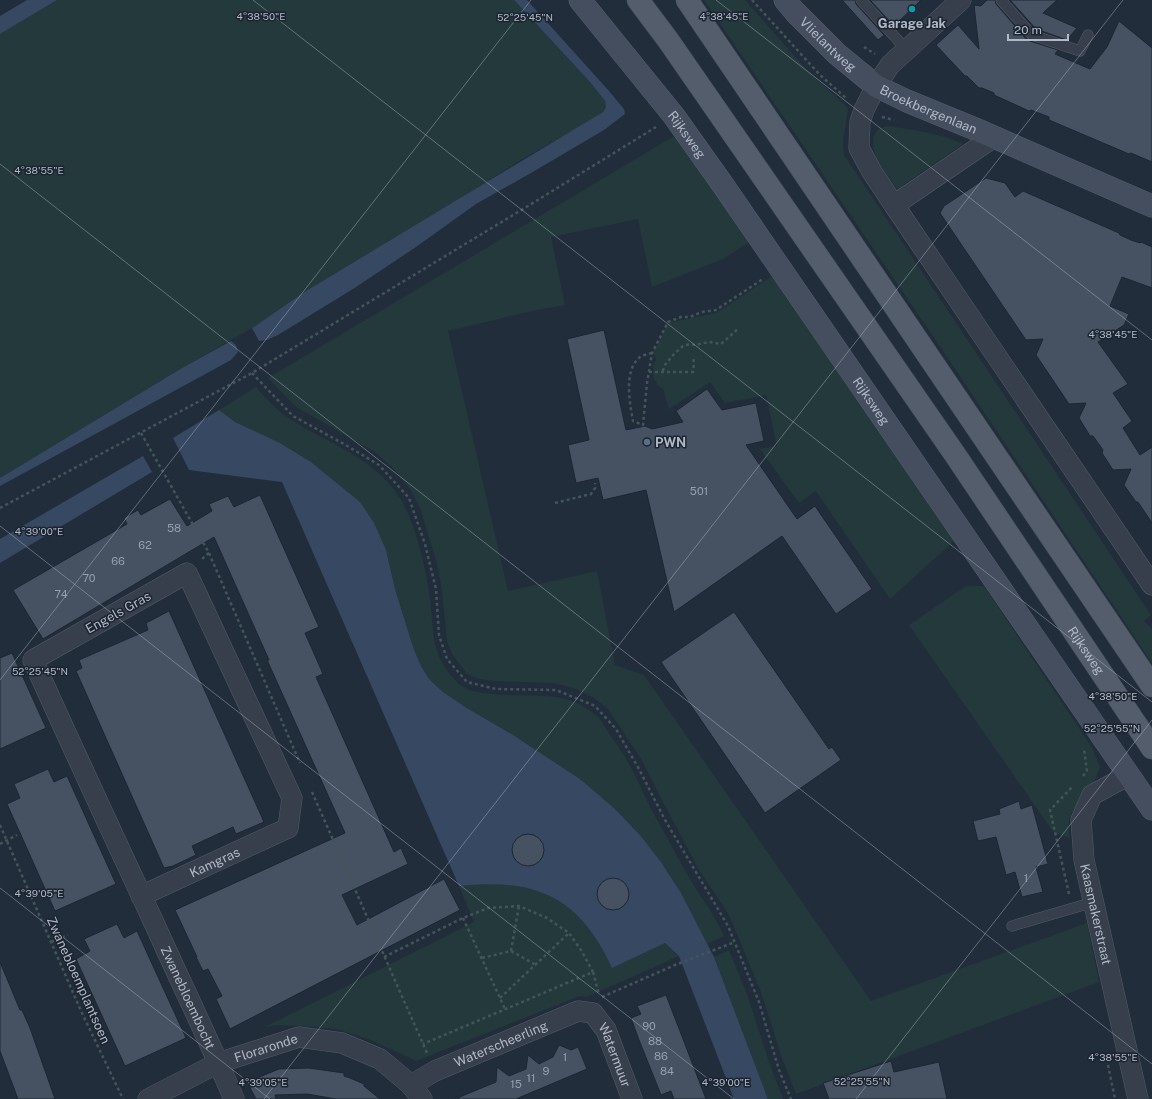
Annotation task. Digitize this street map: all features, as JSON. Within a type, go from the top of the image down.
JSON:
[{"type":"main road","name":"Rijksweg","points":[[638,0],[668,40],[956,456],[1152,748]]},
{"type":"main road","points":[[687,0],[1152,686]]},
{"type":"street","name":"Rijksweg","points":[[580,0],[674,116],[723,185],[1152,809]]},
{"type":"street","name":"Vlielantweg","points":[[785,0],[837,54],[876,86]]},
{"type":"street","points":[[876,86],[890,66],[961,0]]},
{"type":"street","name":"Broekbergenlaan","points":[[994,137],[894,204],[872,172],[859,148],[860,122],[864,110],[876,86],[907,102],[994,137],[1152,206]]},
{"type":"street","points":[[894,204],[1152,585]]},
{"type":"street","name":"Kamgras","points":[[142,896],[288,828],[292,798],[187,573]]},
{"type":"street","name":"Engels Gras","points":[[142,896],[33,660],[187,573]]},
{"type":"street","name":"Kaasmakerstraat","points":[[1129,775],[1092,795],[1081,820],[1084,860],[1138,1099]]},
{"type":"street","name":"Zwanebloembocht","points":[[142,896],[234,1099]]},
{"type":"street","name":"Waterscheerling","points":[[416,1092],[435,1071],[578,1011],[594,1013]]},
{"type":"street","name":"Watermuur","points":[[594,1013],[606,1030],[632,1099]]},
{"type":"street","name":"Floraronde","points":[[148,1099],[218,1063],[299,1037],[342,1044],[380,1059],[416,1092]]},
{"type":"lane","points":[[861,0],[907,50]]},
{"type":"lane","points":[[1001,0],[1032,35],[1080,52],[1088,36]]},
{"type":"lane","points":[[1012,926],[1094,902]]},
{"type":"path","points":[[752,0],[794,47],[831,85]]},
{"type":"path","points":[[0,508],[252,373],[674,116]]},
{"type":"path","points":[[652,353],[640,357],[632,366],[630,380],[629,393],[633,421],[643,425],[652,353],[668,322],[681,317],[690,317],[702,312],[716,310],[768,276]]},
{"type":"path","points":[[663,371],[664,366],[683,346],[709,342],[721,344],[739,328]]},
{"type":"path","points":[[649,372],[693,372],[693,356]]},
{"type":"path","points":[[252,373],[293,416],[379,465],[409,498],[425,544],[436,589],[439,635],[447,659],[468,682],[496,688],[556,690],[595,706],[616,730],[639,769],[665,820],[728,926],[759,1002],[779,1070],[791,1099]]},
{"type":"path","points":[[141,433],[209,553],[303,770]]},
{"type":"path","points":[[555,503],[591,494],[595,488],[595,483]]},
{"type":"path","points":[[187,573],[209,553]]},
{"type":"path","points":[[1080,743],[1085,750],[1087,771],[1082,777]]},
{"type":"path","points":[[1072,908],[1050,810],[1077,782]]},
{"type":"path","points":[[312,791],[384,958],[435,1071]]},
{"type":"path","name":"Zwanebloemplantsoen","points":[[0,825],[81,1011],[123,1099]]},
{"type":"path","points":[[0,844],[17,836]]},
{"type":"path","points":[[384,958],[463,918],[488,908],[519,906],[547,918],[569,933],[581,950],[593,972],[600,998],[675,965],[735,942]]},
{"type":"path","points":[[510,951],[519,906]]},
{"type":"path","points":[[463,918],[505,1009]]},
{"type":"path","points":[[500,998],[569,933]]},
{"type":"path","points":[[51,942],[68,935]]},
{"type":"path","points":[[482,958],[510,951],[536,965]]},
{"type":"path","points":[[423,1044],[593,972]]},
{"type":"path","points":[[1107,1060],[1115,1099]]},
{"type":"green space","points":[[57,0],[514,0],[590,82],[605,101],[606,107],[603,112],[576,129],[522,159],[458,200],[306,291],[252,328],[182,368],[0,478],[0,34]]},
{"type":"green space","points":[[704,0],[745,0],[808,71],[846,106],[848,110],[843,141],[844,155],[1151,615],[1144,621],[1152,629],[1152,663],[941,348]]},
{"type":"green space","points":[[888,126],[936,135],[963,144],[903,185],[900,192],[880,164],[874,149],[873,141],[876,132],[881,128]]},
{"type":"green space","points":[[676,135],[751,241],[723,259],[652,287],[638,219],[551,237],[565,305],[536,310],[448,331],[508,591],[597,571],[615,665],[644,675],[871,1001],[1087,923],[1099,982],[796,1094],[782,1058],[761,992],[729,915],[698,868],[640,757],[608,709],[594,698],[576,689],[555,683],[495,681],[479,679],[467,674],[452,654],[447,641],[442,591],[437,563],[420,508],[410,489],[393,468],[375,452],[296,407],[268,378]]},
{"type":"green space","points":[[774,275],[954,541],[890,599],[816,491],[799,503],[760,449],[777,446],[766,395],[725,403],[710,382],[669,409],[663,389],[658,386],[653,376],[653,366],[656,359],[653,353],[668,323],[716,313]]},
{"type":"green space","points":[[256,387],[285,416],[362,460],[375,470],[398,495],[414,528],[422,555],[431,605],[434,640],[437,651],[448,672],[458,683],[468,689],[481,693],[560,698],[579,704],[599,718],[627,760],[654,815],[691,880],[716,919],[724,936],[707,944],[681,893],[661,862],[640,835],[614,808],[580,779],[513,735],[467,708],[443,692],[429,679],[421,666],[413,647],[395,589],[386,550],[360,502],[311,462],[280,443],[235,422],[219,410]]},
{"type":"green space","points":[[966,586],[984,586],[1091,746],[1100,767],[1092,788],[1071,815],[1069,821],[1070,838],[1054,833],[909,625]]},
{"type":"green space","points":[[483,883],[528,888],[546,894],[562,903],[576,914],[589,928],[612,967],[665,943],[679,956],[587,997],[580,996],[416,1061],[371,1040],[337,1029],[277,1025],[265,1027],[474,922],[459,886]]},
{"type":"green space","points":[[729,950],[748,997],[769,1062],[783,1099],[768,1099],[714,957]]},
{"type":"water","points":[[27,0],[57,0],[0,34],[0,16]]},
{"type":"water","points":[[514,0],[527,0],[609,91],[624,109],[625,114],[604,130],[476,204],[416,247],[353,289],[278,335],[267,340],[259,341],[252,328],[306,291],[603,112],[606,107],[605,101],[590,82]]},
{"type":"water","points":[[231,341],[236,345],[238,352],[231,360],[0,486],[0,478],[182,368]]},
{"type":"water","points":[[219,410],[235,422],[280,443],[311,462],[360,502],[374,523],[386,550],[395,589],[413,647],[421,666],[429,679],[443,692],[467,708],[513,735],[580,779],[614,808],[640,835],[661,862],[681,893],[714,957],[768,1099],[734,1099],[679,956],[665,943],[612,968],[599,943],[585,924],[569,908],[552,897],[532,889],[510,885],[486,884],[459,886],[282,482],[189,470],[173,438]]},
{"type":"water","points":[[143,456],[152,472],[0,563],[0,539]]},
{"type":"building","points":[[842,0],[855,0],[856,4],[884,35],[878,40]]},
{"type":"building","points":[[870,0],[921,0],[894,26]]},
{"type":"building","points":[[987,0],[995,0],[996,4],[1027,40],[1058,50],[1055,54],[1090,69],[1107,47],[1119,21],[1152,48],[1152,162],[1131,153],[1129,154],[1049,120],[1049,117],[1031,110],[1029,111],[994,95],[994,93],[979,88],[967,76],[965,76],[936,45],[958,25],[979,49],[974,5],[981,6]]},
{"type":"building","points":[[1010,0],[1057,0],[1043,13],[1077,28],[1067,40],[1036,29]]},
{"type":"building","points":[[986,178],[1005,183],[1015,197],[1023,191],[1119,233],[1120,235],[1131,240],[1141,242],[1152,247],[1152,288],[1122,277],[1110,306],[1129,314],[1124,325],[1098,342],[1128,384],[1113,393],[1132,421],[1123,428],[1140,455],[1152,447],[1152,523],[1124,485],[1131,469],[1113,470],[1102,453],[1103,450],[1093,436],[1090,436],[1079,418],[1086,403],[1069,404],[1036,355],[1043,339],[1026,340],[940,213],[944,206]]},
{"type":"building","points":[[604,330],[626,430],[645,426],[652,429],[683,422],[676,411],[707,389],[722,410],[756,403],[764,441],[746,445],[797,519],[815,506],[872,589],[836,614],[782,536],[674,612],[646,490],[603,500],[598,478],[576,483],[568,445],[589,440],[567,339]]},
{"type":"building","points":[[260,495],[319,627],[305,633],[323,674],[316,677],[394,852],[401,848],[408,864],[342,895],[357,925],[444,879],[460,910],[230,1029],[216,999],[222,996],[208,969],[203,971],[175,910],[345,833],[267,660],[269,660],[214,537],[43,639],[13,590],[127,524],[124,518],[138,510],[141,515],[170,499],[187,526],[212,511],[209,504],[228,496],[234,507]]},
{"type":"building","points":[[169,611],[264,822],[236,834],[233,827],[192,846],[196,855],[173,866],[164,868],[76,671],[82,668],[79,660],[148,630],[146,623]]},
{"type":"building","points":[[734,612],[829,749],[832,747],[841,760],[765,813],[661,662]]},
{"type":"building","points":[[12,653],[46,728],[0,749],[0,658]]},
{"type":"building","points":[[48,769],[54,782],[67,776],[116,884],[55,911],[7,804],[20,798],[14,784]]},
{"type":"building","points":[[1019,801],[1021,809],[1032,805],[1048,864],[1036,867],[1043,892],[1022,897],[1015,872],[1006,875],[996,837],[978,841],[973,821],[1000,814],[999,809]]},
{"type":"building","points":[[525,834],[531,834],[541,841],[544,850],[543,856],[537,863],[531,866],[525,866],[515,859],[512,853],[512,847],[519,837]]},
{"type":"building","points":[[610,878],[616,878],[626,885],[629,894],[628,900],[622,907],[616,910],[610,910],[600,903],[597,897],[597,891],[604,881]]},
{"type":"building","points":[[117,924],[124,938],[137,931],[186,1038],[125,1066],[76,959],[90,951],[84,939]]},
{"type":"building","points":[[0,962],[20,1010],[22,1010],[30,1028],[55,1099],[18,1099],[0,1051]]},
{"type":"building","points":[[666,995],[706,1099],[674,1099],[671,1091],[661,1095],[639,1040],[631,1018],[641,1014],[637,1006]]},
{"type":"building","points":[[559,1045],[571,1050],[578,1047],[587,1069],[516,1099],[455,1099],[496,1082],[497,1067],[509,1076],[526,1069],[528,1055],[539,1064],[553,1057]]},
{"type":"building","points":[[891,1061],[894,1072],[939,1062],[947,1099],[829,1099],[823,1083]]},
{"type":"building","points":[[309,1068],[344,1073],[344,1076],[364,1084],[364,1086],[380,1099],[336,1099],[307,1094],[275,1095],[276,1099],[256,1099],[247,1082],[279,1069]]},
{"type":"place","name":"Garage Jak","points":[[912,9]]},
{"type":"place","name":"PWN","points":[[647,442]]}]
